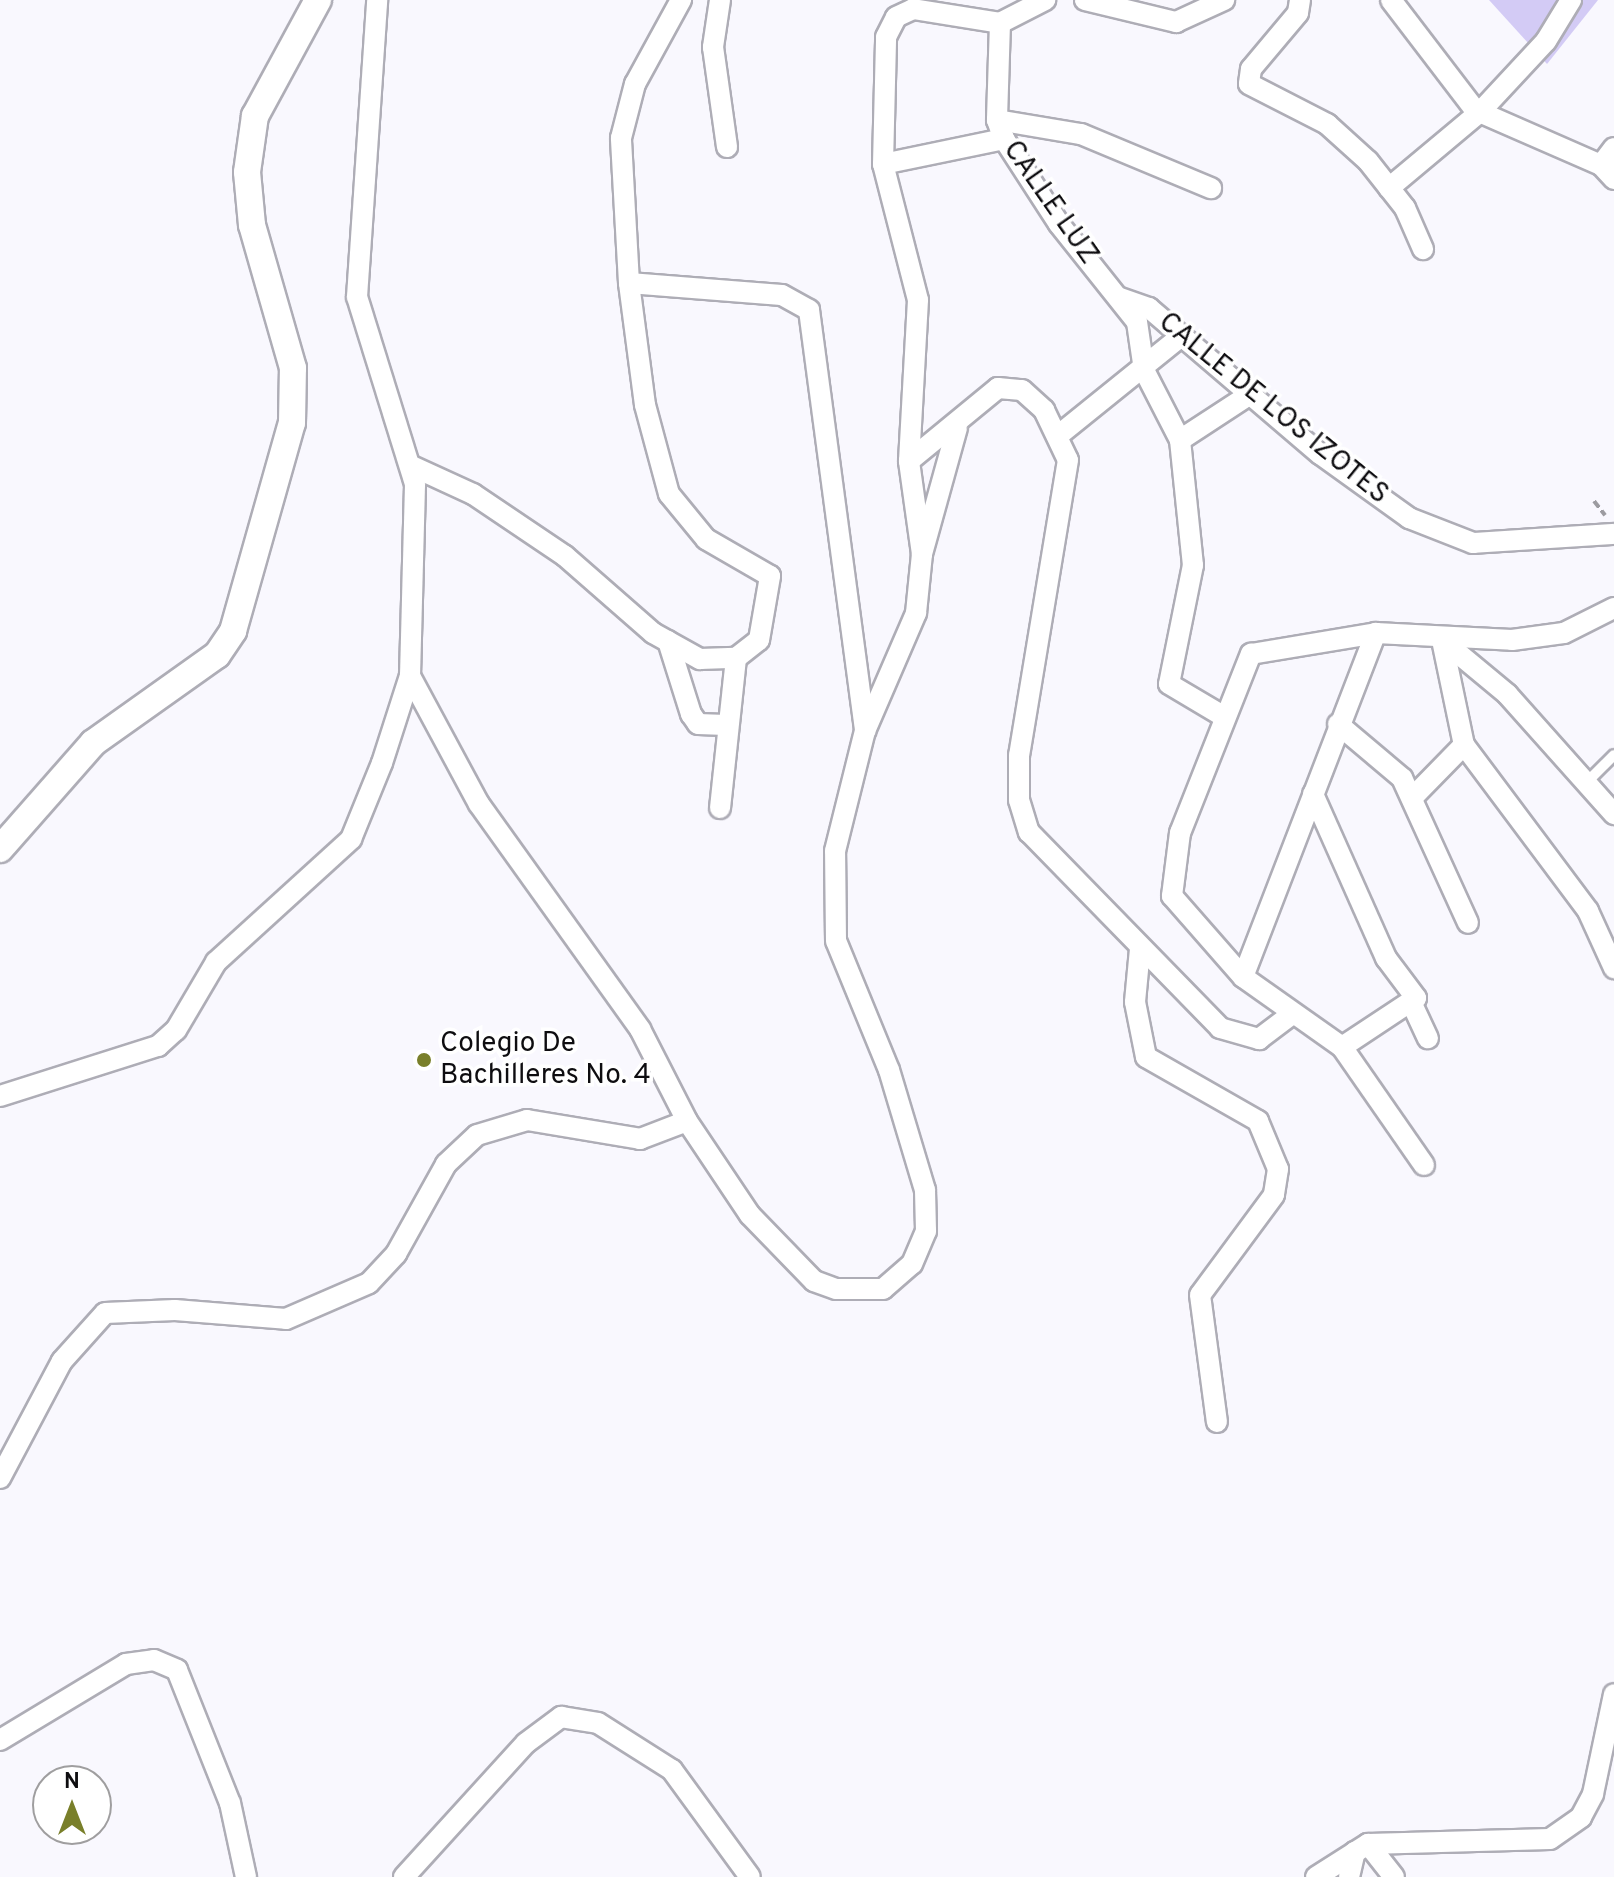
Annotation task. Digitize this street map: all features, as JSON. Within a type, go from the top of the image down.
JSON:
[{"type":"main road","points":[[0,849],[93,743],[217,655],[233,631],[292,423],[293,368],[252,225],[247,172],[255,116],[318,0]]},
{"type":"street","points":[[0,1096],[158,1046],[176,1030],[216,962],[351,839],[410,676],[414,467],[357,297],[377,0]]},
{"type":"street","points":[[414,467],[473,494],[565,556],[668,641],[700,659],[736,658],[759,640],[770,576],[706,539],[669,494],[645,405],[629,283],[621,138],[635,84],[681,0]]},
{"type":"street","points":[[720,0],[713,47],[727,147]]},
{"type":"street","points":[[922,554],[909,461],[918,300],[883,164],[880,78],[896,17],[913,9],[1000,23],[1045,0]]},
{"type":"street","points":[[1085,0],[1176,22],[1224,0]]},
{"type":"street","points":[[1300,0],[1298,13],[1251,69],[1249,84],[1327,124],[1389,188],[1423,249]]},
{"type":"street","points":[[1391,0],[1480,112],[1607,172],[1614,148]]},
{"type":"street","points":[[1389,188],[1480,112],[1546,41],[1571,0]]},
{"type":"street","name":"CALLE LUZ","points":[[1000,23],[997,120],[1004,139],[1137,322],[1144,370],[1180,440]]},
{"type":"street","points":[[997,120],[1081,134],[1211,188]]},
{"type":"street","points":[[883,164],[1004,139]]},
{"type":"street","points":[[629,283],[782,295],[809,310],[865,731]]},
{"type":"street","name":"CALLE DE LOS IZOTES","points":[[1118,297],[1149,308],[1249,395],[1409,518],[1473,543],[1614,534]]},
{"type":"street","points":[[1060,434],[1144,370],[1180,337]]},
{"type":"street","points":[[909,461],[957,428],[998,388],[1009,387],[1044,410],[1060,434],[1068,460],[1025,702],[1019,800],[1041,852],[1231,1033],[1271,1037],[1290,1016]]},
{"type":"street","points":[[1223,716],[1169,684],[1167,675],[1193,565],[1180,440],[1249,395]]},
{"type":"street","points":[[410,676],[479,804],[640,1029],[687,1121],[750,1215],[814,1281],[836,1289],[883,1289],[912,1264],[926,1231],[925,1190],[889,1070],[836,941],[835,851],[865,731],[916,613],[922,554],[957,428]]},
{"type":"street","points":[[1424,1165],[1342,1047],[1290,1016],[1243,977],[1172,896],[1171,882],[1180,833],[1223,716],[1251,654],[1376,633],[1442,640],[1564,633],[1614,608]]},
{"type":"street","points":[[1243,977],[1338,724],[1376,633]]},
{"type":"street","points":[[1442,640],[1464,745],[1588,911],[1614,968]]},
{"type":"street","points":[[1442,640],[1507,694],[1589,780],[1614,814]]},
{"type":"street","points":[[668,641],[691,714],[698,724],[726,725]]},
{"type":"street","points":[[720,808],[726,725],[736,658]]},
{"type":"street","points":[[1338,724],[1390,763],[1413,797],[1468,923]]},
{"type":"street","points":[[1413,797],[1464,745]]},
{"type":"street","points":[[1313,794],[1381,948],[1414,1000],[1428,1038]]},
{"type":"street","points":[[1140,949],[1135,1002],[1146,1057],[1258,1121],[1278,1169],[1274,1195],[1200,1295],[1217,1422]]},
{"type":"street","points":[[1342,1047],[1414,1000]]},
{"type":"street","points":[[0,1478],[62,1361],[105,1313],[175,1310],[286,1319],[369,1283],[396,1254],[446,1164],[477,1135],[527,1120],[640,1139],[687,1121]]},
{"type":"street","points":[[0,1740],[126,1664],[154,1660],[177,1670],[230,1803],[246,1877]]},
{"type":"street","points":[[1316,1877],[1362,1848],[1550,1839],[1587,1805],[1609,1734],[1614,1694]]},
{"type":"street","points":[[404,1877],[526,1743],[561,1717],[598,1723],[672,1770],[750,1877]]},
{"type":"street","points":[[1349,1877],[1362,1848]]},
{"type":"street","points":[[1362,1848],[1394,1877]]},
{"type":"lane","points":[[1589,780],[1614,755]]},
{"type":"shaded area","points":[[1489,0],[1598,0],[1547,64]]},
{"type":"place","name":"Colegio De Bachilleres No. 4","points":[[424,1060]]}]
